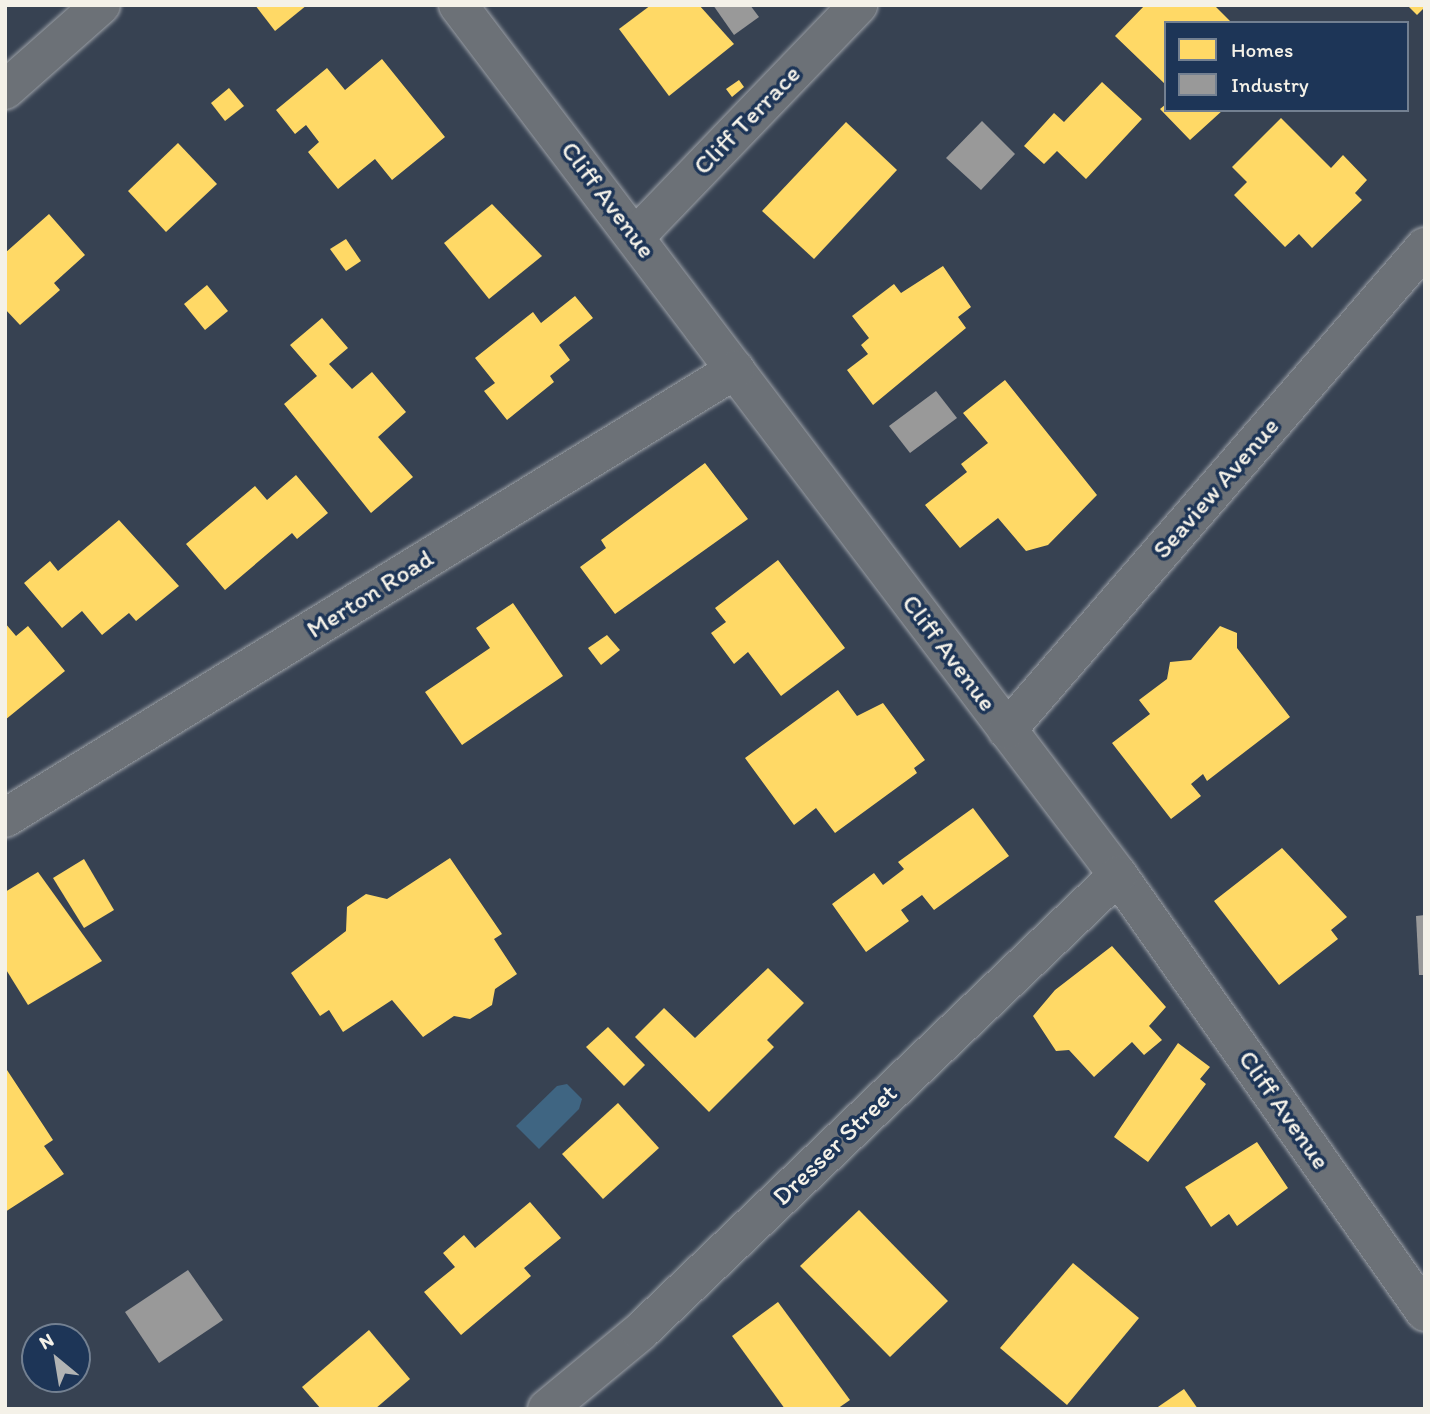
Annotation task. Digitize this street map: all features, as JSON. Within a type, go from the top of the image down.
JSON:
[{"type":"street","points":[[5,90],[101,5]]},
{"type":"street","name":"Cliff Avenue","points":[[458,5],[637,235],[735,370],[1118,875],[1425,1312]]},
{"type":"street","name":"Cliff Terrace","points":[[637,235],[858,5]]},
{"type":"street","name":"Seaview Avenue","points":[[1007,730],[1425,247]]},
{"type":"street","name":"Merton Road","points":[[5,818],[735,370]]},
{"type":"street","name":"Dresser Street","points":[[547,1409],[640,1332],[1118,875]]},
{"type":"water","points":[[567,1084],[582,1099],[579,1109],[539,1149],[516,1126],[557,1086]]},
{"type":"building: Homes","points":[[255,5],[307,5],[275,31]]},
{"type":"building: Homes","points":[[651,5],[699,5],[734,44],[669,96],[619,29]]},
{"type":"building: Homes","points":[[1145,5],[1214,5],[1230,21],[1164,21],[1164,83],[1115,36]]},
{"type":"building: Homes","points":[[1407,5],[1425,5],[1425,7],[1417,15]]},
{"type":"building: Homes","points":[[382,59],[445,137],[392,180],[375,159],[338,189],[308,152],[319,142],[306,125],[295,134],[276,110],[327,68],[345,90]]},
{"type":"building: Homes","points":[[739,80],[744,87],[732,97],[726,89]]},
{"type":"building: Homes","points":[[1102,82],[1142,119],[1086,179],[1057,151],[1044,164],[1024,146],[1054,113],[1064,122]]},
{"type":"building: Homes","points":[[229,88],[244,106],[225,121],[211,103]]},
{"type":"building: Homes","points":[[1164,106],[1164,112],[1221,112],[1190,140],[1160,109]]},
{"type":"building: Homes","points":[[1281,118],[1331,168],[1343,155],[1367,180],[1355,193],[1362,200],[1312,248],[1299,234],[1285,247],[1234,195],[1247,182],[1232,167]]},
{"type":"building: Homes","points":[[846,122],[897,170],[814,259],[762,211]]},
{"type":"building: Homes","points":[[178,143],[217,184],[166,232],[128,191]]},
{"type":"building: Homes","points":[[492,204],[542,256],[489,299],[444,243]]},
{"type":"building: Homes","points":[[49,214],[85,255],[54,283],[60,290],[20,325],[5,309],[5,253]]},
{"type":"building: Homes","points":[[346,239],[361,261],[346,271],[330,249]]},
{"type":"building: Homes","points":[[943,266],[971,307],[958,317],[966,328],[873,405],[847,370],[868,354],[861,345],[869,338],[852,316],[894,284],[901,293]]},
{"type":"building: Homes","points":[[207,285],[228,311],[205,330],[184,304]]},
{"type":"building: Homes","points":[[575,296],[593,318],[559,345],[570,360],[550,376],[554,382],[507,420],[484,391],[495,383],[475,358],[533,312],[541,323]]},
{"type":"building: Homes","points":[[322,318],[348,348],[329,364],[352,389],[372,372],[406,412],[378,437],[413,477],[371,513],[284,404],[317,376],[290,345]]},
{"type":"building: Homes","points":[[1005,380],[1097,495],[1048,545],[1026,551],[998,518],[960,548],[925,505],[967,472],[961,464],[988,443],[963,413]]},
{"type":"building: Homes","points":[[705,463],[748,519],[615,614],[580,567],[606,548],[601,540]]},
{"type":"building: Homes","points":[[296,475],[328,513],[297,539],[292,533],[225,590],[186,544],[255,486],[267,500]]},
{"type":"building: Homes","points":[[119,520],[179,586],[136,621],[129,613],[102,635],[82,611],[62,628],[24,583],[50,561],[58,571]]},
{"type":"building: Homes","points":[[778,560],[845,648],[781,696],[748,652],[734,664],[711,633],[726,622],[715,608]]},
{"type":"building: Homes","points":[[513,603],[563,676],[462,745],[425,692],[490,648],[476,628]]},
{"type":"building: Homes","points":[[5,623],[16,636],[28,626],[65,671],[5,720]]},
{"type":"building: Homes","points":[[1220,626],[1237,633],[1237,648],[1290,717],[1207,781],[1203,774],[1191,784],[1201,796],[1171,819],[1112,743],[1150,714],[1139,700],[1167,679],[1170,662],[1191,660]]},
{"type":"building: Homes","points":[[607,635],[620,650],[601,665],[588,648]]},
{"type":"building: Homes","points":[[838,690],[857,716],[883,703],[925,760],[914,768],[917,773],[835,833],[816,808],[794,825],[745,758]]},
{"type":"building: Homes","points":[[973,808],[1009,856],[934,910],[922,895],[901,910],[909,921],[866,952],[832,904],[874,873],[883,885],[904,869],[898,862]]},
{"type":"building: Homes","points":[[1282,848],[1347,917],[1331,930],[1338,939],[1279,985],[1214,901]]},
{"type":"building: Homes","points":[[450,858],[502,934],[494,939],[517,974],[495,989],[492,1005],[470,1019],[454,1016],[423,1037],[392,1000],[343,1032],[329,1010],[320,1016],[291,973],[346,931],[347,907],[366,894],[387,899]]},
{"type":"building: Homes","points":[[84,859],[114,910],[84,928],[53,878]]},
{"type":"building: Homes","points":[[38,872],[102,961],[28,1005],[5,968],[5,892]]},
{"type":"building: Homes","points":[[1112,946],[1166,1007],[1149,1026],[1162,1040],[1144,1055],[1132,1042],[1094,1077],[1069,1050],[1056,1051],[1033,1016],[1055,990]]},
{"type":"building: Homes","points":[[768,968],[804,1003],[767,1040],[774,1047],[709,1112],[635,1037],[664,1008],[695,1038]]},
{"type":"building: Homes","points":[[608,1027],[645,1065],[624,1086],[586,1047]]},
{"type":"building: Homes","points":[[1178,1043],[1210,1067],[1200,1079],[1206,1084],[1148,1162],[1114,1137]]},
{"type":"building: Homes","points":[[7,1070],[53,1140],[44,1146],[64,1174],[5,1212]]},
{"type":"building: Homes","points":[[618,1103],[659,1148],[603,1199],[562,1154]]},
{"type":"building: Homes","points":[[1257,1142],[1288,1188],[1237,1226],[1229,1214],[1211,1227],[1185,1187]]},
{"type":"building: Homes","points":[[530,1202],[561,1238],[524,1268],[531,1276],[461,1335],[424,1292],[455,1267],[443,1253],[464,1235],[475,1248]]},
{"type":"building: Homes","points":[[859,1210],[948,1301],[890,1357],[800,1266]]},
{"type":"building: Homes","points":[[1073,1263],[1139,1318],[1067,1405],[1000,1348]]},
{"type":"building: Homes","points":[[778,1302],[850,1400],[837,1409],[785,1409],[732,1336]]},
{"type":"building: Homes","points":[[369,1330],[410,1379],[375,1409],[321,1409],[302,1387]]},
{"type":"building: Homes","points":[[1184,1389],[1198,1409],[1155,1409]]},
{"type":"building: Industry","points":[[713,5],[750,5],[759,17],[734,35]]},
{"type":"building: Industry","points":[[982,121],[1015,154],[981,190],[946,158]]},
{"type":"building: Industry","points":[[936,391],[957,418],[910,453],[889,426]]},
{"type":"building: Industry","points":[[1425,915],[1425,975],[1419,975],[1416,916]]},
{"type":"building: Industry","points":[[188,1270],[223,1320],[159,1363],[125,1312]]}]
